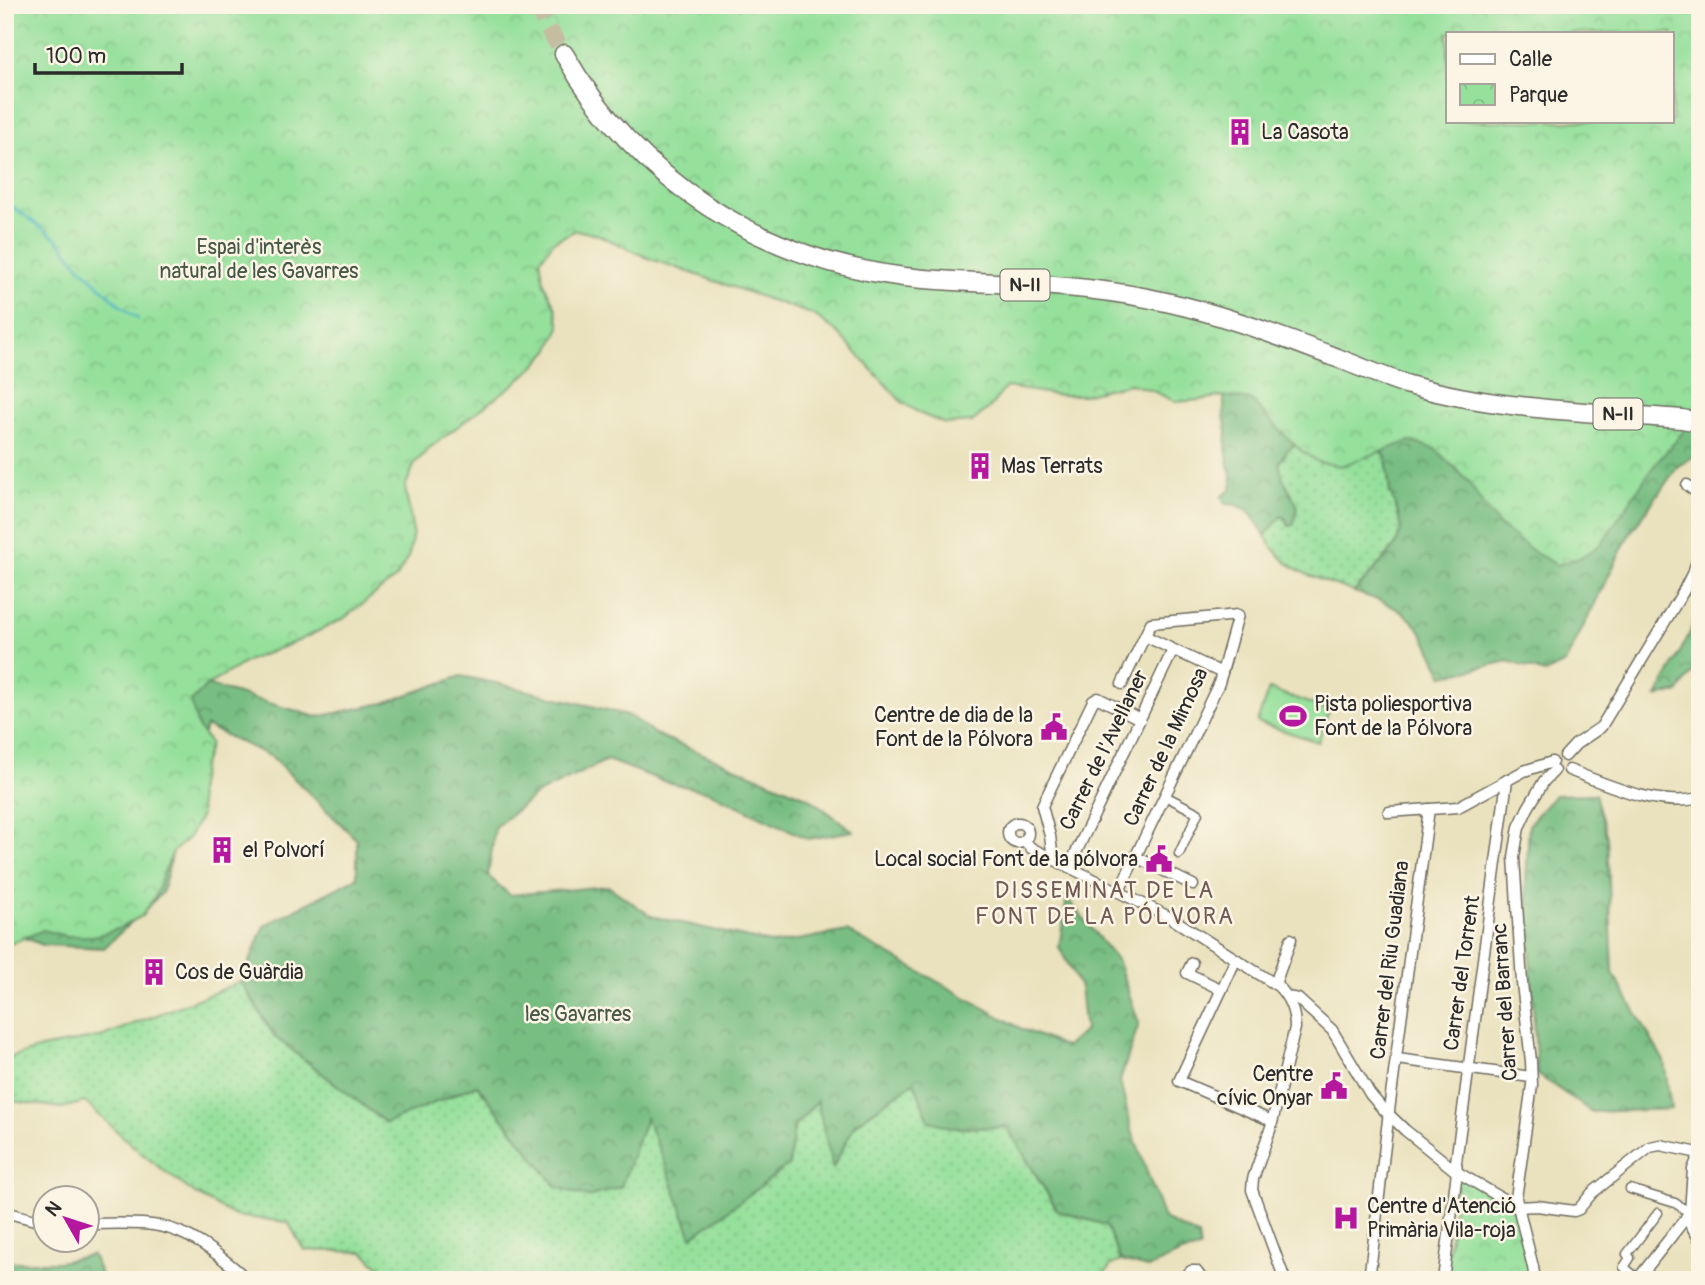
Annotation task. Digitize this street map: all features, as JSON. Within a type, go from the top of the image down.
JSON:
[{"type":"highway","name":"N-II","points":[[564,54],[616,128],[664,176],[738,225],[805,254],[857,268],[906,277],[1124,293],[1218,316],[1408,384],[1466,398],[1536,408],[1700,422]]},
{"type":"street","points":[[1687,485],[1700,495]]},
{"type":"street","points":[[1565,756],[1576,744],[1601,727],[1684,592],[1700,553]]},
{"type":"street","name":"Carrer de la Mimosa","points":[[1119,891],[1219,683],[1238,615],[1151,623],[1144,636]]},
{"type":"street","points":[[1122,684],[1144,636],[1222,673]]},
{"type":"street","name":"Carrer de l'Avellaner","points":[[1069,867],[1173,650]]},
{"type":"street","points":[[1054,859],[1042,806],[1093,701],[1098,698],[1140,719]]},
{"type":"street","points":[[1558,755],[1565,756],[1571,763],[1569,770],[1562,774],[1553,766],[1558,755]]},
{"type":"street","points":[[1389,812],[1458,807],[1524,771],[1553,766]]},
{"type":"street","name":"Carrer del Barranc","points":[[1532,1278],[1516,1198],[1532,1085],[1514,857],[1519,828],[1553,766]]},
{"type":"street","points":[[1569,770],[1637,794],[1678,801],[1700,798]]},
{"type":"street","name":"Carrer del Torrent","points":[[1443,1280],[1507,780]]},
{"type":"street","points":[[1165,796],[1198,813],[1179,854]]},
{"type":"street","name":"Carrer del Riu Guadiana","points":[[1369,1280],[1429,809]]},
{"type":"street","points":[[1025,841],[1031,848],[1171,918],[1283,991],[1293,1014],[1295,1028],[1252,1190],[1286,1280]]},
{"type":"street","points":[[1136,857],[1193,885]]},
{"type":"street","points":[[1275,984],[1292,939]]},
{"type":"street","points":[[1236,959],[1179,1081],[1272,1121]]},
{"type":"street","points":[[1192,964],[1187,973],[1221,991]]},
{"type":"street","points":[[1287,998],[1298,999],[1332,1030],[1370,1094],[1389,1115],[1457,1172],[1517,1207],[1537,1206],[1574,1211],[1579,1209],[1592,1193],[1650,1147],[1660,1145],[1700,1153],[1693,1169],[1693,1210],[1700,1240]]},
{"type":"street","points":[[1700,1002],[1700,1038]]},
{"type":"street","points":[[1397,1059],[1531,1077]]},
{"type":"street","points":[[1630,1189],[1693,1210]]},
{"type":"street","points":[[1658,1213],[1627,1254],[1630,1258],[1624,1267],[1638,1279],[1693,1210]]},
{"type":"street","points":[[5,1212],[32,1219]]},
{"type":"street","points":[[102,1224],[153,1225],[171,1229],[202,1245],[240,1276]]},
{"type":"street","points":[[1187,1280],[1186,1276],[1191,1271],[1196,1271],[1203,1280]]},
{"type":"green space","name":"Espai d'interès natural de les Gavarres","points":[[5,5],[1700,5],[1700,412],[1653,467],[1601,544],[1582,557],[1557,565],[1537,554],[1499,525],[1469,482],[1435,449],[1410,441],[1341,466],[1318,462],[1299,449],[1250,400],[1224,396],[1176,402],[1131,384],[1083,395],[1059,395],[1006,387],[990,407],[972,422],[945,424],[902,402],[836,331],[814,315],[648,258],[599,235],[576,230],[554,241],[540,260],[544,284],[555,306],[560,327],[550,349],[514,384],[432,446],[415,463],[405,487],[413,532],[409,555],[397,577],[343,619],[298,641],[249,660],[206,686],[191,702],[197,725],[210,744],[198,792],[201,815],[190,836],[173,852],[156,895],[142,916],[120,928],[95,936],[66,936],[43,930],[5,946]]},
{"type":"green space","points":[[1294,5],[1700,5],[1700,453],[1678,466],[1629,535],[1565,663],[1545,673],[1508,661],[1444,676],[1424,637],[1411,619],[1388,604],[1354,592],[1388,555],[1396,544],[1401,529],[1390,492],[1386,457],[1372,440]]},
{"type":"green space","points":[[1186,346],[1302,441],[1288,449],[1279,463],[1283,479],[1298,507],[1293,525],[1289,526],[1281,516],[1265,536],[1250,512],[1233,504],[1225,504],[1222,496],[1231,490],[1232,481],[1226,449],[1224,396]]},
{"type":"green space","points":[[1372,440],[1386,457],[1390,492],[1401,529],[1396,544],[1388,555],[1354,592],[1314,578],[1293,567],[1265,536],[1281,516],[1287,522],[1292,494],[1283,479],[1279,463],[1288,449],[1302,441]]},
{"type":"green space","name":"les Gavarres","points":[[5,523],[179,677],[317,717],[384,703],[461,676],[500,684],[628,715],[655,734],[809,798],[853,831],[808,839],[709,792],[666,782],[607,760],[537,794],[495,827],[488,876],[510,895],[608,886],[651,916],[775,944],[847,931],[1024,1030],[1066,1047],[1085,1030],[1080,987],[1059,947],[1067,898],[1118,962],[1139,1023],[1120,1081],[1131,1128],[1164,1219],[1198,1236],[1200,1249],[1181,1253],[1148,1268],[1121,1261],[1106,1225],[1058,1211],[1007,1127],[954,1128],[929,1121],[914,1082],[855,1124],[833,1168],[817,1101],[794,1127],[789,1165],[692,1237],[646,1118],[621,1187],[588,1197],[557,1187],[477,1085],[386,1123],[275,1037],[241,982],[265,925],[357,878],[357,840],[272,757],[206,726],[162,893],[104,948],[43,945],[5,930]]},
{"type":"green space","points":[[1700,598],[1700,663],[1678,692],[1657,697],[1690,633]]},
{"type":"green space","name":"Pista poliesportiva Font de la Pólvora","points":[[1269,689],[1329,710],[1318,742],[1257,722]]},
{"type":"green space","points":[[1595,794],[1607,838],[1613,973],[1664,1061],[1671,1109],[1592,1112],[1537,1074],[1526,885],[1529,824],[1555,795]]},
{"type":"green space","points":[[241,982],[275,1037],[477,1085],[557,1187],[588,1197],[621,1186],[646,1117],[663,1158],[788,1165],[794,1127],[817,1100],[833,1167],[855,1124],[914,1082],[954,1128],[1007,1127],[1058,1211],[1106,1225],[1121,1261],[1111,1265],[1101,1280],[389,1280],[389,1276],[363,1252],[304,1250],[288,1222],[235,1216],[195,1194],[142,1154],[85,1102],[62,1108],[5,1100],[5,1059],[41,1048],[103,1036]]},
{"type":"green space","points":[[1458,1174],[1514,1209],[1532,1276],[1526,1280],[1444,1280]]},
{"type":"green space","points":[[92,1255],[103,1280],[5,1280],[5,1262],[59,1262]]},
{"type":"waterway","points":[[5,201],[57,239],[81,268],[138,319]]},
{"type":"tunnel","points":[[537,5],[564,54]]},
{"type":"place","name":"La Casota","points":[[1240,132]]},
{"type":"place","name":"Mas Terrats","points":[[980,466]]},
{"type":"place","name":"Pista poliesportiva Font de la Pólvora","points":[[1293,716]]},
{"type":"place","name":"Centre de dia de la Font de la Pólvora","points":[[1054,727]]},
{"type":"place","name":"el Polvorí","points":[[222,850]]},
{"type":"place","name":"Local social Font de la pólvora","points":[[1159,859]]},
{"type":"place","name":"Cos de Guàrdia","points":[[154,972]]},
{"type":"place","name":"Centre cívic Onyar","points":[[1334,1086]]},
{"type":"place","name":"Centre d'Atenció Primària Vila-roja","points":[[1346,1218]]},
{"type":"district","name":"DISSEMINAT DE LA FONT DE LA PÓLVORA","points":[[1105,903]]}]
